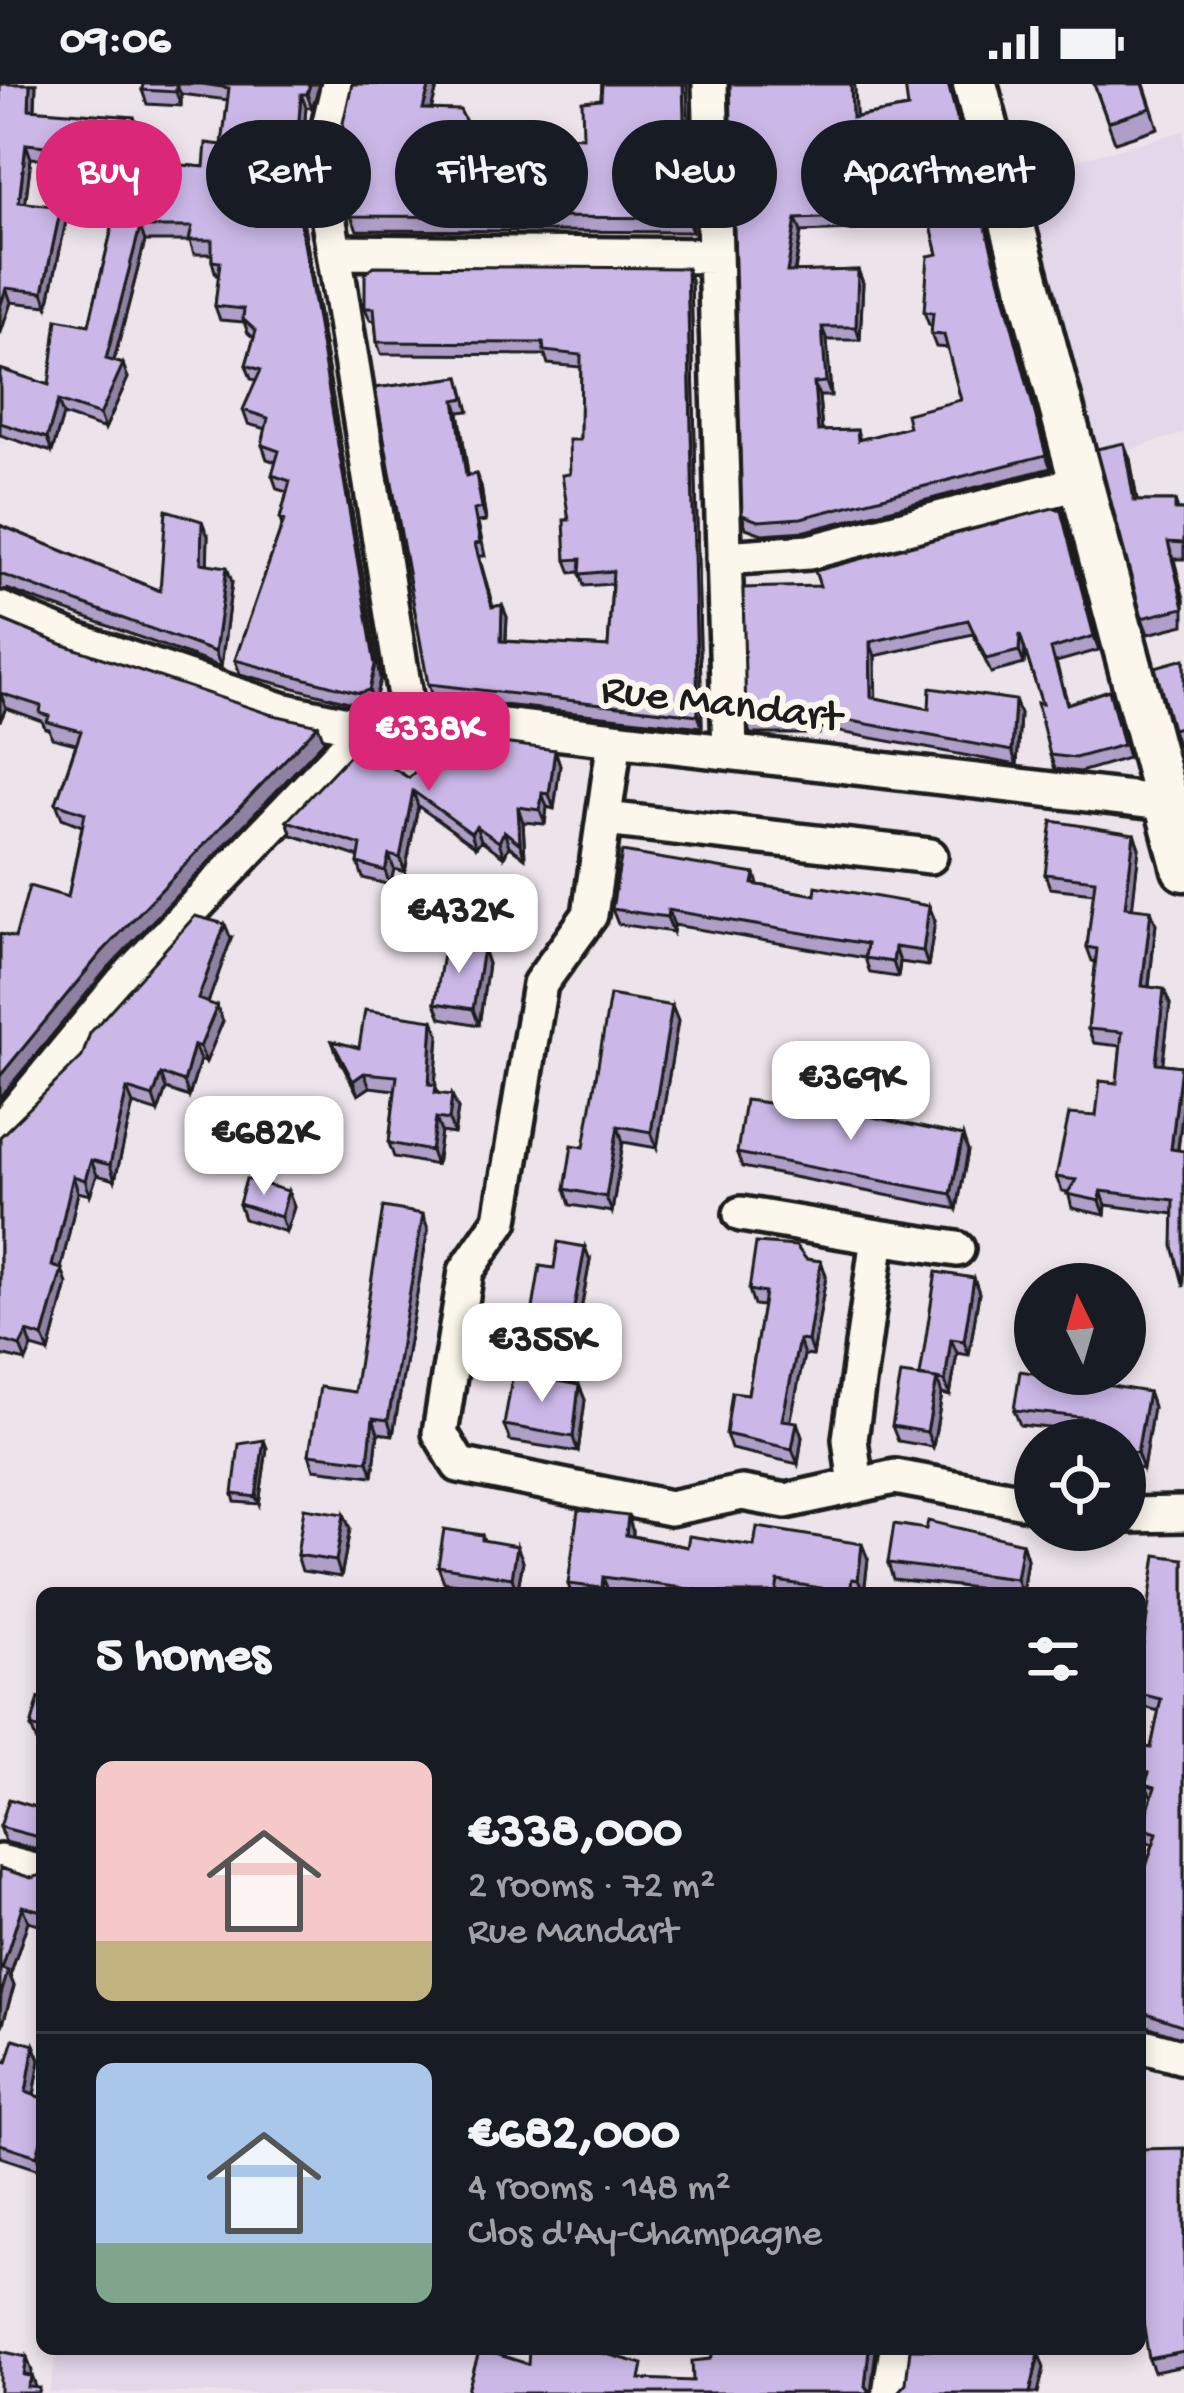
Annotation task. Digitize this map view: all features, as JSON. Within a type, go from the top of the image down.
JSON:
[{"type":"street","points":[[339,84],[324,176],[408,715]]},
{"type":"street","points":[[710,84],[730,752]]},
{"type":"street","points":[[975,84],[1184,869]]},
{"type":"street","points":[[334,252],[716,256]]},
{"type":"street","points":[[724,558],[808,552],[1078,483]]},
{"type":"street","name":"Rue Mandart","points":[[0,609],[74,640],[281,710],[365,728],[408,715],[1165,802]]},
{"type":"street","points":[[0,1131],[122,983],[365,728]]},
{"type":"street","points":[[615,739],[590,915],[540,984],[501,1220],[466,1271],[440,1433],[459,1465],[670,1508],[742,1493],[786,1502],[895,1478],[1014,1499]]},
{"type":"street","points":[[605,819],[930,856]]},
{"type":"street","points":[[741,1214],[957,1249]]},
{"type":"street","points":[[856,1486],[850,1439],[878,1237]]},
{"type":"street","points":[[1146,1515],[1184,1514]]},
{"type":"street","points":[[0,1862],[36,1872]]},
{"type":"street","points":[[1146,2047],[1184,2057]]},
{"type":"street","points":[[890,2393],[896,2355]]},
{"type":"shaded area","points":[[1184,131],[1184,433],[1074,467],[1013,228],[1075,228],[1075,160]]},
{"type":"shaded area","points":[[57,2355],[486,2355],[474,2393],[49,2393]]},
{"type":"building","points":[[0,84],[30,84],[29,109],[134,117],[36,120],[36,145],[26,144],[19,202],[36,204],[36,228],[57,228],[43,292],[6,288],[0,307]]},
{"type":"building","points":[[143,84],[176,84],[176,92],[142,90]]},
{"type":"building","points":[[202,84],[310,84],[307,94],[301,94],[299,120],[225,120],[229,88]]},
{"type":"building","points":[[352,84],[430,84],[423,109],[460,110],[465,120],[395,120],[395,216],[371,216],[371,120],[344,120]]},
{"type":"building","points":[[602,84],[683,84],[684,120],[612,120],[612,218],[588,217],[588,120],[583,120],[582,101],[601,99]]},
{"type":"building","points":[[730,84],[851,84],[852,118],[908,108],[905,84],[948,84],[958,120],[801,120],[801,219],[796,219],[787,272],[858,270],[856,327],[822,327],[826,382],[814,383],[818,431],[857,430],[858,440],[909,427],[906,414],[961,400],[944,335],[931,334],[933,313],[924,312],[928,256],[938,254],[932,228],[986,228],[1046,455],[801,518],[758,521],[742,515],[734,228],[777,228],[777,120],[731,120]]},
{"type":"building","points":[[1094,84],[1143,84],[1151,108],[1108,122]]},
{"type":"building","points":[[206,143],[206,228],[302,228],[375,665],[369,690],[359,693],[235,660],[284,520],[280,519],[290,481],[272,475],[279,451],[262,445],[268,418],[243,410],[261,370],[246,365],[256,331],[243,319],[244,309],[215,306],[220,262],[212,261],[212,240],[189,240],[192,227],[182,227],[182,165],[204,167]]},
{"type":"building","points":[[112,228],[140,228],[106,359],[123,364],[100,415],[58,401],[47,438],[0,423],[0,369],[49,385],[57,319],[89,325]]},
{"type":"building","points":[[374,266],[687,268],[698,715],[428,684],[375,388],[460,377],[465,398],[455,400],[466,476],[476,474],[482,508],[474,510],[480,543],[475,544],[492,607],[502,605],[501,641],[608,647],[613,571],[580,574],[581,559],[566,560],[564,520],[569,520],[562,475],[570,474],[569,440],[580,440],[581,355],[544,351],[543,343],[377,342],[374,308],[365,308],[365,274]]},
{"type":"building","points":[[1124,443],[1134,501],[1175,501],[1175,510],[1184,510],[1184,543],[1168,542],[1184,608],[1142,618],[1097,449]]},
{"type":"building","points":[[1053,508],[1061,511],[1094,636],[1051,649],[1067,704],[1109,690],[1123,745],[1075,758],[1050,755],[1037,703],[1042,704],[1020,634],[1019,651],[986,659],[968,620],[870,642],[871,697],[929,709],[930,688],[1015,700],[1012,751],[814,714],[814,720],[746,720],[743,588],[820,586],[815,571]]},
{"type":"building","points":[[166,510],[202,521],[201,563],[227,567],[215,652],[0,574],[0,525],[160,591]]},
{"type":"building","points":[[0,619],[269,714],[318,725],[101,953],[0,1076],[0,934],[15,938],[29,886],[68,897],[85,813],[56,803],[81,731],[47,722],[49,716],[40,713],[41,706],[0,693]]},
{"type":"building","points":[[1184,659],[1184,726],[1172,729],[1155,667]]},
{"type":"building","points":[[450,736],[555,750],[549,794],[542,793],[540,810],[518,807],[520,844],[504,831],[499,842],[476,826],[471,833],[413,791],[400,858],[389,855],[385,871],[358,863],[361,845],[287,821],[358,746],[409,778]]},
{"type":"building","points":[[1052,821],[1134,834],[1125,907],[1151,910],[1142,986],[1164,989],[1156,1063],[1181,1066],[1171,1149],[1184,1151],[1184,1287],[1173,1246],[1174,1200],[1101,1191],[1100,1201],[1067,1194],[1076,1180],[1056,1177],[1069,1114],[1096,1116],[1100,1081],[1117,1083],[1122,1032],[1088,1029],[1097,949],[1087,947],[1095,880],[1045,874]]},
{"type":"building","points":[[622,852],[755,874],[753,884],[815,895],[816,886],[929,906],[923,951],[895,947],[893,962],[865,958],[867,944],[668,910],[667,917],[612,909]]},
{"type":"building","points":[[195,916],[225,924],[198,999],[217,1006],[200,1047],[194,1045],[184,1082],[161,1074],[153,1097],[127,1089],[110,1165],[91,1160],[85,1180],[73,1176],[52,1266],[62,1269],[43,1337],[27,1332],[20,1346],[0,1340],[0,1137],[82,1057],[90,1033]]},
{"type":"building","points":[[445,942],[483,949],[473,1009],[435,1003]]},
{"type":"building","points":[[610,995],[672,1006],[651,1132],[618,1126],[606,1197],[565,1189],[572,1145],[584,1147]]},
{"type":"building","points":[[365,1010],[433,1020],[429,1084],[436,1085],[435,1093],[452,1095],[449,1120],[436,1118],[431,1151],[389,1143],[397,1076],[364,1073],[353,1081],[332,1041],[359,1048]]},
{"type":"building","points":[[834,1093],[862,1098],[859,1114],[963,1136],[951,1194],[737,1153],[745,1100],[831,1111]]},
{"type":"building","points":[[246,1179],[288,1191],[281,1217],[239,1204]]},
{"type":"building","points":[[383,1207],[423,1214],[388,1420],[373,1418],[368,1461],[309,1454],[320,1387],[354,1392]]},
{"type":"building","points":[[558,1242],[585,1247],[569,1335],[530,1327],[540,1266],[554,1268]]},
{"type":"building","points":[[756,1243],[796,1246],[806,1259],[821,1261],[808,1341],[799,1340],[782,1420],[797,1422],[792,1449],[726,1434],[732,1392],[748,1394],[765,1293],[749,1290]]},
{"type":"building","points":[[936,1272],[974,1278],[964,1341],[951,1339],[945,1381],[920,1376]]},
{"type":"building","points":[[513,1373],[579,1385],[573,1437],[504,1425]]},
{"type":"building","points":[[901,1374],[937,1379],[927,1432],[892,1426]]},
{"type":"building","points":[[1148,1392],[1143,1419],[1091,1419],[1014,1410],[1016,1395]]},
{"type":"building","points":[[264,1440],[256,1497],[233,1494],[239,1444]]},
{"type":"building","points":[[304,1508],[344,1514],[336,1561],[297,1555]]},
{"type":"building","points":[[578,1510],[628,1516],[626,1535],[687,1547],[689,1536],[754,1546],[757,1527],[862,1544],[858,1580],[852,1579],[851,1587],[778,1581],[777,1587],[675,1587],[603,1577],[602,1587],[568,1584]]},
{"type":"building","points":[[928,1521],[1014,1541],[1014,1551],[1021,1551],[1016,1579],[888,1563],[894,1524],[926,1529]]},
{"type":"building","points":[[444,1529],[517,1546],[512,1578],[438,1566]]},
{"type":"building","points":[[1156,1555],[1184,1559],[1184,2026],[1146,2013],[1146,1867],[1157,1833],[1146,1829],[1155,1787],[1146,1784],[1146,1747],[1151,1748],[1161,1699],[1146,1695],[1146,1624]]},
{"type":"building","points":[[9,1799],[36,1807],[36,1836],[0,1827]]},
{"type":"building","points":[[0,1868],[36,1877],[36,1910],[22,1906],[2,1969],[8,1971],[0,1998]]},
{"type":"building","points":[[14,2039],[34,2045],[26,2092],[36,2096],[36,2156],[0,2144],[0,2060],[7,2062]]},
{"type":"building","points":[[1184,2148],[1184,2352],[1149,2359],[1146,2341],[1146,2149]]},
{"type":"building","points":[[0,2351],[27,2357],[24,2375],[32,2376],[28,2387],[40,2388],[39,2393],[0,2393]]},
{"type":"building","points":[[478,2355],[499,2355],[528,2364],[529,2355],[610,2355],[643,2364],[640,2379],[693,2381],[692,2361],[712,2355],[868,2355],[865,2386],[870,2393],[467,2393]]},
{"type":"building","points":[[909,2355],[1039,2355],[1030,2393],[897,2393],[906,2383]]}]
